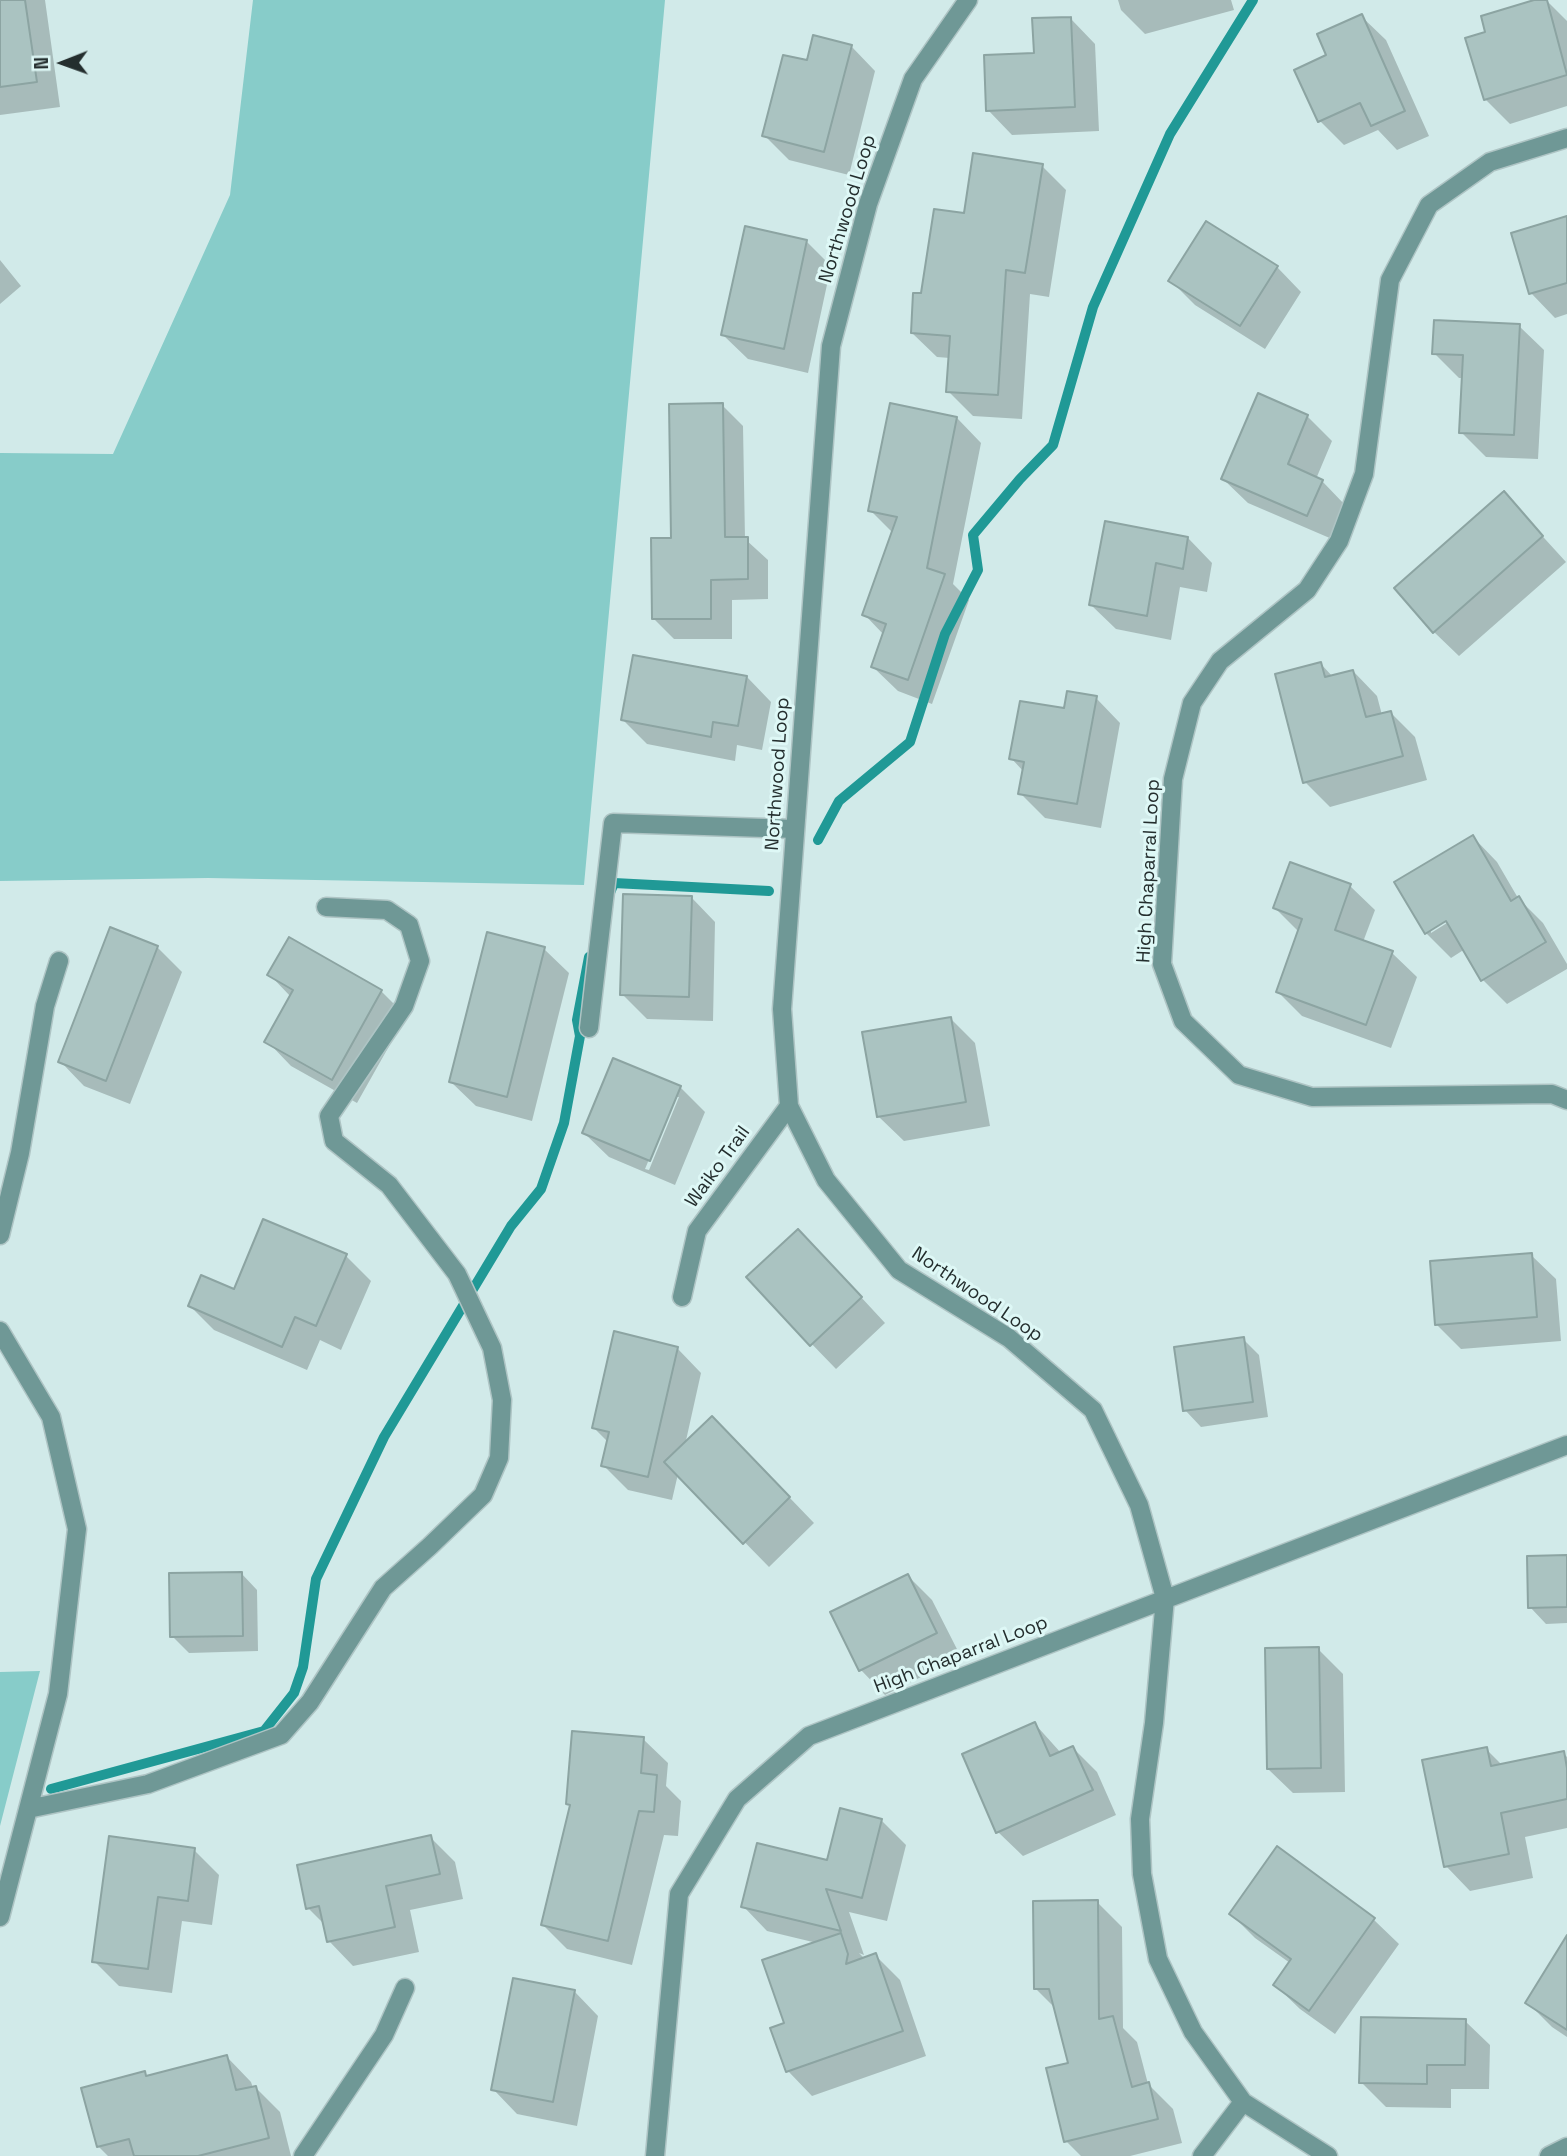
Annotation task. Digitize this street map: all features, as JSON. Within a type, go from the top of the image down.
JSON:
[{"type":"street","name":"Northwood Loop","points":[[968,0],[912,79],[868,204],[831,346],[782,1009],[789,1106],[826,1180],[899,1269],[1009,1338],[1093,1409],[1139,1505],[1165,1598],[1154,1723],[1140,1819],[1142,1874],[1158,1959],[1193,2032],[1243,2102],[1328,2156]]},
{"type":"street","name":"High Chaparral Loop","points":[[1567,138],[1490,162],[1429,205],[1391,280],[1364,474],[1339,541],[1307,590],[1220,661],[1192,703],[1173,779],[1162,964],[1183,1021],[1238,1075],[1312,1097],[1552,1094],[1567,1100]]},
{"type":"street","points":[[589,1028],[613,823],[795,829]]},
{"type":"street","points":[[28,1809],[148,1784],[281,1735],[310,1702],[383,1588],[484,1495],[499,1458],[502,1400],[492,1348],[457,1274],[388,1185],[334,1141],[329,1116],[404,1006],[420,961],[409,925],[387,909],[326,907]]},
{"type":"street","points":[[0,1236],[20,1153],[45,1006],[59,961]]},
{"type":"street","name":"Waiko Trail","points":[[682,1297],[697,1231],[789,1106]]},
{"type":"street","points":[[0,1917],[58,1695],[77,1529],[51,1417],[3,1342]]},
{"type":"street","name":"High Chaparral Loop","points":[[654,2156],[679,1894],[737,1799],[809,1736],[1567,1445]]},
{"type":"street","points":[[303,2156],[384,2035],[405,1987]]},
{"type":"street","points":[[1202,2156],[1243,2102]]},
{"type":"street","points":[[1549,2156],[1567,2147]]},
{"type":"shaded area","points":[[253,0],[665,0],[584,885],[208,878],[0,881],[0,453],[113,454],[230,195]]},
{"type":"shaded area","points":[[40,1671],[0,1826],[0,1672]]},
{"type":"building","points":[[0,0],[25,0],[37,82],[0,87]]},
{"type":"building","points":[[1534,0],[1547,0],[1567,75],[1484,100],[1465,38],[1485,32],[1481,16]]},
{"type":"building","points":[[1362,14],[1405,111],[1371,126],[1360,103],[1318,122],[1294,70],[1326,55],[1317,34]]},
{"type":"building","points":[[1071,17],[1075,107],[986,111],[984,55],[1034,53],[1032,18]]},
{"type":"building","points":[[813,35],[852,45],[824,152],[762,136],[783,55],[807,60]]},
{"type":"building","points":[[973,153],[1043,164],[1025,273],[1006,270],[998,395],[946,392],[950,336],[911,333],[913,293],[921,293],[934,209],[964,213]]},
{"type":"building","points":[[1567,216],[1567,283],[1529,294],[1511,233]]},
{"type":"building","points":[[1206,221],[1278,266],[1240,326],[1168,281]]},
{"type":"building","points":[[745,226],[807,240],[784,349],[721,335]]},
{"type":"building","points":[[1434,320],[1520,324],[1514,435],[1459,433],[1463,355],[1432,354]]},
{"type":"building","points":[[1258,393],[1308,415],[1288,464],[1323,480],[1307,516],[1221,479]]},
{"type":"building","points":[[723,403],[725,537],[748,537],[748,579],[711,580],[711,619],[652,619],[651,538],[671,538],[669,404]]},
{"type":"building","points":[[890,403],[957,417],[927,568],[945,574],[908,680],[871,667],[886,624],[862,615],[897,517],[868,511]]},
{"type":"building","points":[[1504,491],[1543,536],[1433,633],[1394,588]]},
{"type":"building","points":[[1105,521],[1188,537],[1183,569],[1156,563],[1147,616],[1089,605]]},
{"type":"building","points":[[633,655],[747,676],[738,726],[713,722],[711,737],[621,720]]},
{"type":"building","points":[[1321,662],[1325,677],[1353,670],[1366,717],[1391,711],[1403,756],[1303,783],[1275,674]]},
{"type":"building","points":[[1067,691],[1097,696],[1077,804],[1018,794],[1024,762],[1009,759],[1020,701],[1064,708]]},
{"type":"building","points":[[1473,835],[1511,901],[1519,896],[1546,942],[1481,981],[1446,921],[1425,934],[1394,882]]},
{"type":"building","points":[[1290,862],[1351,884],[1335,930],[1393,951],[1366,1025],[1276,992],[1302,919],[1273,908]]},
{"type":"building","points":[[623,894],[692,896],[689,997],[620,995]]},
{"type":"building","points":[[110,927],[158,946],[106,1081],[58,1062]]},
{"type":"building","points":[[487,932],[545,947],[507,1097],[449,1082]]},
{"type":"building","points":[[289,937],[382,990],[332,1080],[264,1042],[293,990],[267,975]]},
{"type":"building","points":[[951,1017],[966,1102],[877,1117],[862,1032]]},
{"type":"building","points":[[613,1058],[681,1086],[650,1161],[582,1133]]},
{"type":"building","points":[[263,1219],[347,1254],[316,1326],[295,1317],[282,1347],[188,1306],[201,1275],[234,1289]]},
{"type":"building","points":[[798,1229],[862,1297],[810,1346],[746,1277]]},
{"type":"building","points":[[1532,1253],[1537,1317],[1435,1325],[1430,1261]]},
{"type":"building","points":[[614,1331],[678,1347],[648,1477],[601,1466],[609,1432],[592,1428]]},
{"type":"building","points":[[1244,1337],[1253,1402],[1183,1411],[1174,1347]]},
{"type":"building","points":[[712,1416],[790,1497],[743,1544],[664,1462]]},
{"type":"building","points":[[1567,1555],[1567,1607],[1528,1608],[1527,1556]]},
{"type":"building","points":[[242,1572],[243,1636],[170,1637],[169,1573]]},
{"type":"building","points":[[908,1574],[937,1633],[859,1671],[830,1612]]},
{"type":"building","points":[[1319,1647],[1321,1768],[1267,1769],[1265,1648]]},
{"type":"building","points":[[1035,1722],[1050,1756],[1073,1746],[1093,1790],[996,1833],[962,1754]]},
{"type":"building","points":[[572,1731],[644,1737],[641,1773],[657,1775],[654,1812],[639,1811],[608,1941],[541,1925],[570,1805],[566,1804]]},
{"type":"building","points":[[1487,1747],[1491,1766],[1564,1751],[1567,1799],[1501,1813],[1509,1854],[1444,1867],[1422,1760]]},
{"type":"building","points":[[840,1808],[882,1819],[862,1898],[826,1889],[841,1931],[741,1907],[757,1843],[827,1860]]},
{"type":"building","points":[[431,1835],[440,1874],[386,1886],[395,1927],[327,1942],[319,1906],[306,1909],[297,1865]]},
{"type":"building","points":[[109,1836],[195,1848],[188,1901],[158,1897],[148,1969],[92,1962]]},
{"type":"building","points":[[1277,1846],[1375,1918],[1309,2011],[1273,1985],[1291,1959],[1229,1914]]},
{"type":"building","points":[[1098,1900],[1099,2019],[1113,2016],[1132,2087],[1149,2082],[1158,2119],[1064,2142],[1046,2068],[1068,2063],[1049,1989],[1034,1989],[1033,1901]]},
{"type":"building","points":[[841,1933],[848,1954],[846,1964],[876,1953],[903,2031],[786,2072],[770,2028],[784,2023],[762,1960]]},
{"type":"building","points":[[1567,1935],[1567,2030],[1525,2003]]},
{"type":"building","points":[[513,1978],[575,1990],[553,2102],[491,2090]]},
{"type":"building","points":[[1361,2017],[1466,2019],[1465,2065],[1427,2065],[1427,2084],[1359,2083]]},
{"type":"building","points":[[227,2055],[236,2090],[256,2086],[269,2138],[198,2156],[134,2156],[129,2139],[97,2147],[81,2088],[145,2071],[146,2076]]},
{"type":"waterway","points":[[818,840],[839,801],[910,742],[945,634],[978,570],[973,535],[1053,445],[1093,307],[1170,134],[1253,0]]},
{"type":"waterway","points":[[609,895],[614,883],[769,891]]},
{"type":"waterway","points":[[51,1789],[264,1731],[294,1693],[303,1667],[316,1579],[384,1437],[511,1226],[541,1189],[564,1123],[580,1036],[577,1020],[589,957]]}]
